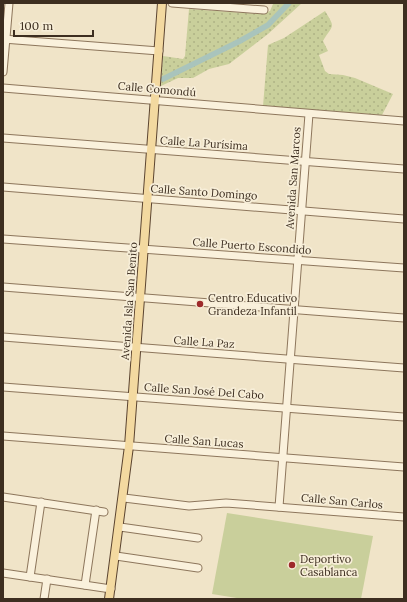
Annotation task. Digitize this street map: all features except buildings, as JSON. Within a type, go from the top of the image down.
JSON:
[{"type":"main road","name":"Avenida Isla San Benito","points":[[109,599],[124,498],[129,446],[162,3]]},
{"type":"street","points":[[3,72],[4,39],[9,3]]},
{"type":"street","points":[[172,3],[264,10]]},
{"type":"street","points":[[4,39],[158,51]]},
{"type":"street","name":"Calle Comondú","points":[[3,88],[154,99],[309,114],[404,121]]},
{"type":"street","name":"Avenida San Marcos","points":[[279,507],[309,114]]},
{"type":"street","name":"Calle La Purísima","points":[[3,138],[404,169]]},
{"type":"street","name":"Calle Santo Domingo","points":[[3,188],[404,219]]},
{"type":"street","name":"Calle Puerto Escondido","points":[[3,239],[404,268]]},
{"type":"street","points":[[3,287],[404,318]]},
{"type":"street","name":"Calle La Paz","points":[[3,337],[404,368]]},
{"type":"street","name":"Calle San José Del Cabo","points":[[3,387],[404,417]]},
{"type":"street","name":"Calle San Lucas","points":[[3,436],[404,467]]},
{"type":"street","points":[[3,497],[100,511],[85,585]]},
{"type":"street","name":"Calle San Carlos","points":[[124,498],[189,506],[226,503],[404,517]]},
{"type":"street","points":[[30,577],[41,502]]},
{"type":"street","points":[[120,527],[198,538]]},
{"type":"street","points":[[116,556],[198,568]]},
{"type":"street","points":[[3,573],[111,589]]},
{"type":"street","points":[[44,599],[47,579]]},
{"type":"green space","points":[[302,3],[268,34],[229,64],[209,69],[193,78],[178,78],[161,86],[163,56],[183,59],[185,56],[189,9],[261,14],[270,11],[273,4]]},
{"type":"green space","points":[[325,11],[331,21],[332,26],[323,41],[328,51],[319,55],[325,71],[329,74],[355,78],[393,94],[382,115],[263,106],[268,45],[284,38]]},
{"type":"green space","name":"Deportivo Casablanca","points":[[227,513],[373,536],[361,599],[243,599],[212,594]]},
{"type":"waterway","points":[[163,79],[240,41],[268,25],[289,3]]},
{"type":"place","name":"Centro Educativo Grandeza Infantil","points":[[200,304]]},
{"type":"place","name":"Deportivo Casablanca","points":[[292,565]]}]
